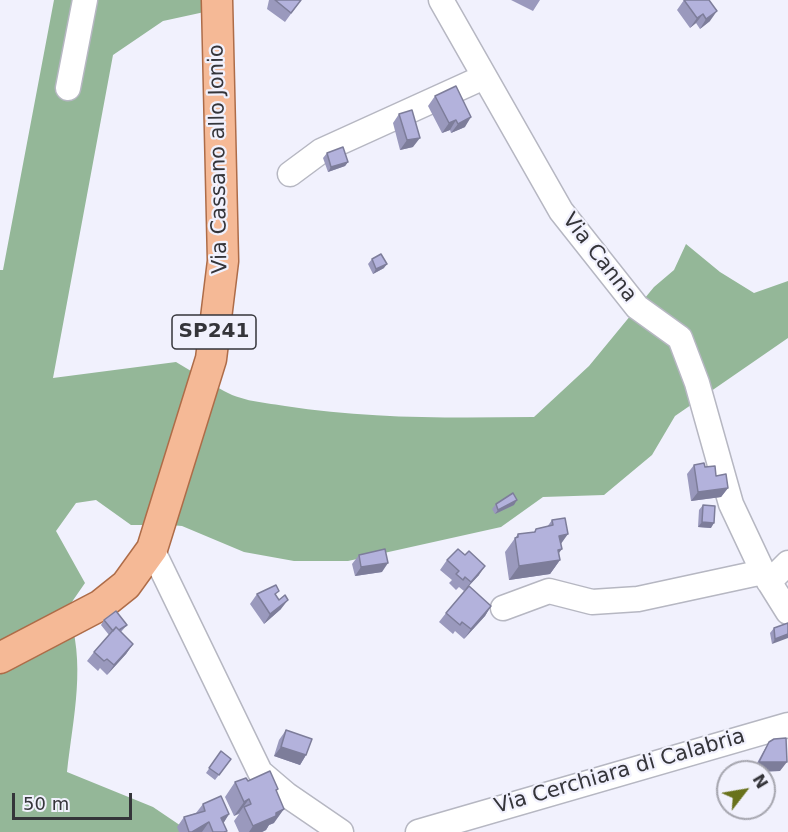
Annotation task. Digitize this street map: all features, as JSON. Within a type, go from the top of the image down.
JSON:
[{"type":"main road","name":"Via Cassano allo Jonio","points":[[0,658],[101,604],[126,585],[152,549],[211,359],[214,337],[222,261],[217,0]]},
{"type":"street","points":[[68,88],[85,0]]},
{"type":"street","name":"Via Canna","points":[[441,0],[561,211],[637,307],[680,338],[696,383],[731,504],[766,577],[788,612]]},
{"type":"street","points":[[290,174],[321,151],[484,77]]},
{"type":"street","points":[[152,549],[260,772],[287,795],[341,832]]},
{"type":"street","points":[[503,608],[549,591],[592,602],[638,599],[766,577],[788,562]]},
{"type":"street","name":"Via Cerchiara di Calabria","points":[[422,831],[788,725]]},
{"type":"green space","points":[[54,0],[205,0],[209,11],[163,21],[113,55],[53,378],[176,362],[191,371],[147,525],[131,525],[96,500],[76,503],[56,531],[85,583],[67,609],[76,649],[77,690],[67,772],[153,807],[190,832],[0,832],[0,270],[3,270]]},
{"type":"green space","points":[[686,244],[720,272],[754,293],[788,281],[788,338],[675,416],[652,455],[604,495],[543,497],[501,527],[348,561],[294,561],[244,552],[182,526],[171,525],[216,386],[232,395],[249,400],[316,410],[378,415],[534,417],[589,366],[654,287],[674,270]]},
{"type":"building","points":[[275,0],[301,0],[291,13]]},
{"type":"building","points":[[684,0],[709,0],[717,11],[706,19],[703,14],[697,18]]},
{"type":"building","points":[[456,86],[471,117],[458,124],[456,120],[449,123],[435,96]]},
{"type":"building","points":[[412,110],[420,138],[407,140],[399,114]]},
{"type":"building","points":[[343,147],[348,162],[331,167],[327,153]]},
{"type":"building","points":[[381,254],[387,264],[376,269],[372,259]]},
{"type":"building","points":[[704,463],[705,467],[715,466],[716,476],[726,474],[728,488],[698,492],[694,465]]},
{"type":"building","points":[[513,493],[517,500],[498,510],[496,504]]},
{"type":"building","points":[[703,505],[715,506],[714,523],[702,522]]},
{"type":"building","points":[[565,518],[568,534],[559,536],[562,549],[558,550],[560,560],[519,566],[515,538],[518,534],[535,532],[536,529],[553,525],[552,520]]},
{"type":"building","points":[[385,549],[388,563],[361,567],[359,555]]},
{"type":"building","points":[[458,549],[465,555],[469,551],[485,566],[471,582],[465,577],[463,580],[456,574],[459,571],[447,560]]},
{"type":"building","points":[[276,585],[279,591],[275,594],[279,600],[285,595],[288,600],[270,614],[257,594]]},
{"type":"building","points":[[469,586],[491,606],[471,629],[462,622],[460,625],[446,613]]},
{"type":"building","points":[[116,611],[127,625],[119,630],[116,627],[113,631],[104,620]]},
{"type":"building","points":[[788,623],[788,634],[775,639],[774,628]]},
{"type":"building","points":[[116,627],[133,644],[114,665],[107,659],[104,661],[94,652]]},
{"type":"building","points":[[286,730],[312,739],[306,755],[281,747]]},
{"type":"building","points":[[786,738],[787,762],[760,760],[769,742]]},
{"type":"building","points":[[221,751],[231,759],[219,775],[209,768]]},
{"type":"building","points":[[270,771],[284,809],[276,813],[276,816],[253,826],[244,807],[251,804],[249,799],[244,802],[235,782],[246,778],[248,781]]},
{"type":"building","points":[[221,796],[229,814],[221,818],[227,831],[213,832],[209,822],[189,832],[184,817],[205,811],[203,804]]}]
